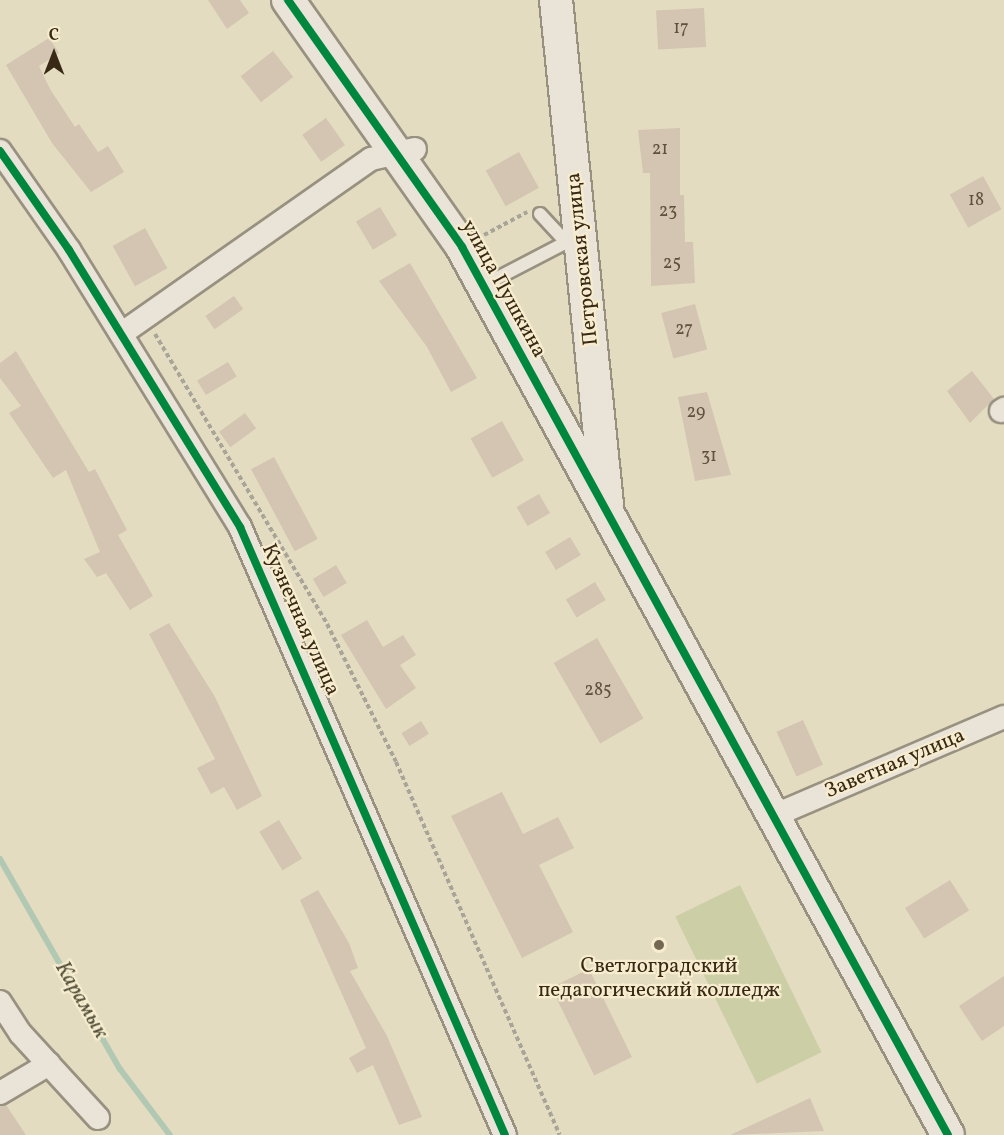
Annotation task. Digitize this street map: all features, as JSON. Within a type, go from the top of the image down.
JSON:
[{"type":"street","name":"улица Пушкина","points":[[288,0],[476,239],[490,282],[615,514],[787,810],[965,1135]]},
{"type":"street","name":"улица Пушкина","points":[[312,0],[490,282],[605,479],[615,514]]},
{"type":"street","name":"Петровская улица","points":[[556,0],[605,479]]},
{"type":"street","points":[[571,0],[580,235],[615,514],[948,1135]]},
{"type":"street","points":[[121,334],[370,159],[406,151]]},
{"type":"street","name":"Кузнечная улица","points":[[0,152],[121,334],[240,527],[505,1135]]},
{"type":"street","name":"Заветная улица","points":[[787,810],[1004,717]]},
{"type":"street","points":[[0,1002],[49,1064],[98,1118]]},
{"type":"street","points":[[0,1094],[49,1064]]},
{"type":"lane","points":[[540,214],[580,235]]},
{"type":"lane","points":[[490,282],[580,235]]},
{"type":"path","points":[[476,239],[518,214],[540,214]]},
{"type":"path","points":[[145,317],[327,624],[396,762],[561,1135]]},
{"type":"green space","points":[[740,885],[822,1052],[757,1084],[675,917]]},
{"type":"building","points":[[208,0],[240,0],[249,13],[227,29]]},
{"type":"building","points":[[704,8],[706,47],[658,49],[656,11]]},
{"type":"building","points":[[49,38],[59,53],[39,66],[50,89],[75,127],[79,124],[98,152],[108,146],[124,172],[91,192],[52,143],[6,65]]},
{"type":"building","points":[[273,51],[293,77],[261,102],[241,76]]},
{"type":"building","points":[[326,118],[345,145],[321,162],[302,135]]},
{"type":"building","points":[[680,128],[680,195],[684,195],[685,242],[693,242],[695,283],[651,286],[650,173],[643,173],[638,130]]},
{"type":"building","points":[[519,152],[539,188],[506,206],[486,170]]},
{"type":"building","points":[[983,176],[1001,209],[968,228],[950,194]]},
{"type":"building","points":[[380,207],[397,235],[373,250],[356,221]]},
{"type":"building","points":[[145,228],[167,268],[135,286],[113,246]]},
{"type":"building","points":[[410,263],[477,378],[451,392],[427,347],[379,281]]},
{"type":"building","points":[[234,296],[243,309],[215,329],[205,316]]},
{"type":"building","points":[[695,304],[707,349],[673,358],[661,313]]},
{"type":"building","points":[[16,351],[89,472],[95,469],[127,530],[118,535],[153,596],[130,610],[106,573],[97,577],[84,559],[100,552],[66,470],[53,478],[9,413],[21,406],[0,378],[0,363]]},
{"type":"building","points":[[228,362],[237,377],[206,395],[197,381]]},
{"type":"building","points":[[972,371],[994,399],[970,423],[947,391]]},
{"type":"building","points":[[707,392],[731,475],[695,481],[678,397]]},
{"type":"building","points":[[245,413],[256,428],[230,447],[219,432]]},
{"type":"building","points":[[502,421],[524,460],[492,478],[471,438]]},
{"type":"building","points":[[274,457],[318,539],[295,551],[251,469]]},
{"type":"building","points":[[539,494],[550,513],[527,526],[516,507]]},
{"type":"building","points":[[570,537],[581,555],[556,570],[545,552]]},
{"type":"building","points":[[336,565],[347,583],[324,597],[313,579]]},
{"type":"building","points":[[595,582],[606,600],[577,618],[566,600]]},
{"type":"building","points":[[367,620],[383,647],[403,635],[416,655],[400,665],[416,688],[386,709],[341,635]]},
{"type":"building","points":[[169,623],[215,697],[262,796],[237,810],[224,787],[211,794],[197,768],[215,759],[149,634]]},
{"type":"building","points":[[597,638],[644,719],[600,744],[554,663]]},
{"type":"building","points":[[803,720],[823,765],[796,777],[777,732]]},
{"type":"building","points":[[421,721],[429,734],[409,746],[401,733]]},
{"type":"building","points":[[502,792],[523,834],[558,817],[574,848],[539,865],[573,932],[522,958],[451,816]]},
{"type":"building","points":[[279,820],[302,859],[282,870],[259,832]]},
{"type":"building","points":[[950,880],[969,911],[924,939],[905,908]]},
{"type":"building","points":[[318,890],[349,943],[358,968],[350,971],[387,1036],[422,1117],[399,1125],[373,1065],[357,1073],[349,1058],[366,1048],[300,900]]},
{"type":"building","points":[[589,969],[632,1057],[594,1075],[551,987]]},
{"type":"building","points":[[1004,976],[1004,1026],[982,1041],[959,1006]]},
{"type":"building","points":[[810,1098],[824,1131],[730,1135]]},
{"type":"building","points":[[6,1105],[26,1135],[0,1135],[0,1106]]},
{"type":"waterway","name":"Карамык","points":[[0,859],[120,1069],[170,1135]]},
{"type":"cycle path","points":[[288,0],[462,247],[948,1135]]},
{"type":"cycle path","points":[[0,151],[69,250],[240,527],[505,1135]]},
{"type":"place","name":"Светлоградский педагогический колледж","points":[[659,945]]}]
